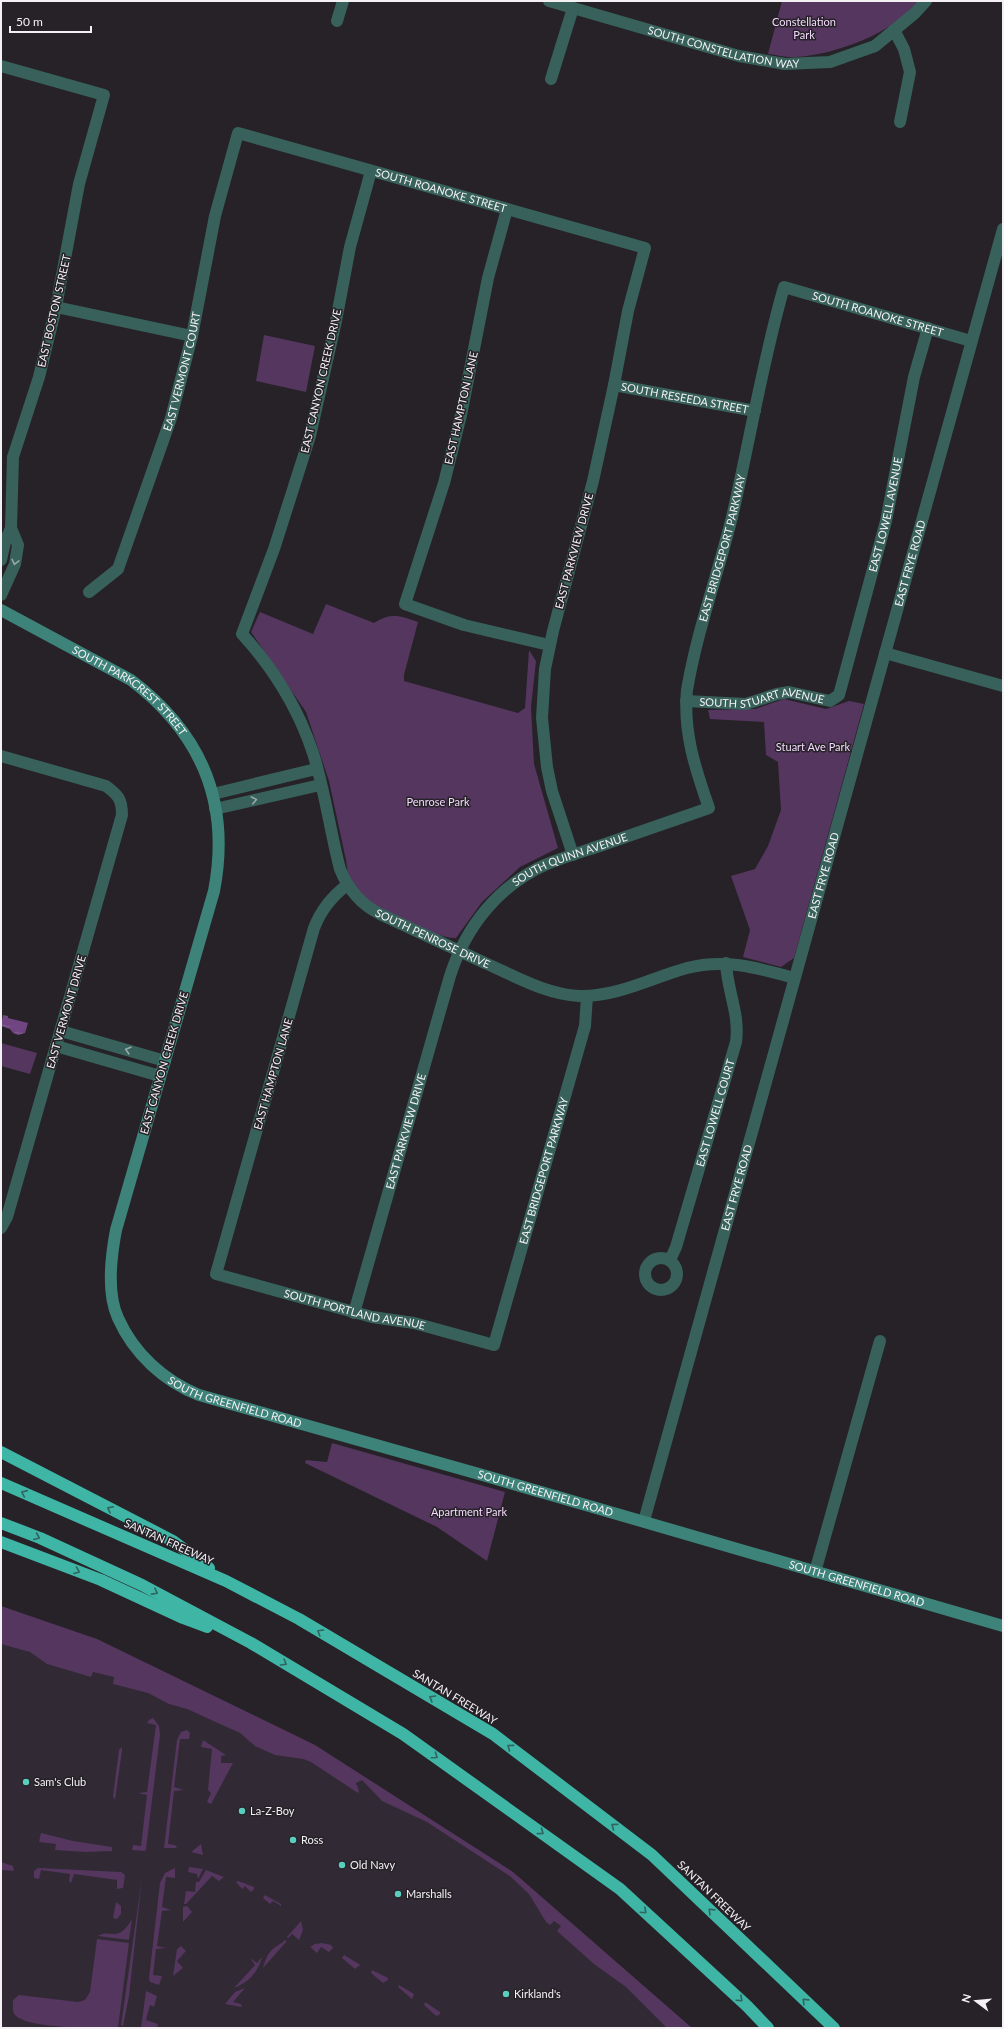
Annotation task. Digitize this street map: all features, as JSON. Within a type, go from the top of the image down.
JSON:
[{"type":"highway","points":[[1,1452],[173,1541],[226,1581]]},
{"type":"highway","name":"SANTAN FREEWAY","points":[[1,1483],[226,1581],[299,1619],[493,1734],[652,1855],[834,2028]]},
{"type":"highway","points":[[1,1523],[40,1538],[142,1585],[251,1643],[403,1734],[620,1888],[747,2006],[768,2028]]},
{"type":"highway","points":[[1,1542],[101,1580],[183,1618],[251,1643]]},
{"type":"street","points":[[338,21],[344,1]]},
{"type":"street","name":"SOUTH CONSTELLATION WAY","points":[[549,1],[739,56],[785,64],[830,62],[875,46],[894,30]]},
{"type":"street","points":[[900,122],[910,72],[904,49],[894,30],[915,13],[926,1]]},
{"type":"street","points":[[551,79],[573,8]]},
{"type":"street","name":"EAST BOSTON STREET","points":[[1,66],[104,95],[80,184],[56,307],[39,377],[13,457],[11,528],[5,542],[1,560]]},
{"type":"street","name":"SOUTH ROANOKE STREET","points":[[238,133],[645,248]]},
{"type":"street","name":"EAST VERMONT COURT","points":[[89,592],[118,569],[171,418],[192,336],[215,216],[238,133]]},
{"type":"street","name":"EAST CANYON CREEK DRIVE","points":[[242,634],[274,549],[310,436],[336,321],[350,247],[371,170]]},
{"type":"street","name":"EAST HAMPTON LANE","points":[[507,209],[488,278],[461,415],[449,460],[405,604],[464,625],[550,644]]},
{"type":"street","name":"EAST FRYE ROAD","points":[[644,1521],[972,341],[999,258],[1003,229]]},
{"type":"street","name":"EAST PARKVIEW DRIVE","points":[[573,855],[552,791],[544,742],[543,693],[550,644],[592,481],[614,385],[628,311],[645,248]]},
{"type":"street","name":"SOUTH ROANOKE STREET","points":[[784,287],[972,341]]},
{"type":"street","name":"EAST BRIDGEPORT PARKWAY","points":[[709,808],[688,741],[686,701],[692,668],[732,518],[768,343],[784,287]]},
{"type":"street","points":[[56,307],[192,336]]},
{"type":"street","name":"EAST LOWELL AVENUE","points":[[837,698],[841,692],[884,529],[914,377],[928,328]]},
{"type":"street","name":"SOUTH RESEEDA STREET","points":[[614,385],[755,411]]},
{"type":"street","name":"EAST BOSTON STREET","points":[[1,595],[15,564],[18,545],[11,528]]},
{"type":"street","name":"SOUTH PARKCREST STREET","points":[[1,610],[131,680],[162,706],[186,734],[198,756],[213,794],[216,809]]},
{"type":"street","name":"SOUTH PENROSE DRIVE","points":[[242,634],[263,658],[285,690],[306,733],[340,869],[347,885],[359,900],[374,912],[541,988],[559,993],[587,996],[615,992],[688,968],[726,963],[751,966],[794,978]]},
{"type":"street","points":[[885,653],[1003,686]]},
{"type":"street","name":"SOUTH STUART AVENUE","points":[[686,701],[746,704],[777,694],[789,692],[828,701],[837,698]]},
{"type":"street","name":"EAST VERMONT DRIVE","points":[[1,756],[106,786],[119,795],[122,803],[122,815],[61,1031],[7,1217],[1,1228]]},
{"type":"street","points":[[213,794],[316,769]]},
{"type":"street","points":[[216,809],[320,785]]},
{"type":"street","name":"SOUTH QUINN AVENUE","points":[[459,951],[477,921],[500,895],[535,870],[573,855],[709,808]]},
{"type":"street","name":"EAST CANYON CREEK DRIVE","points":[[118,1318],[110,1269],[112,1250],[116,1230],[216,884],[220,849],[216,809]]},
{"type":"street","name":"EAST HAMPTON LANE","points":[[216,1274],[314,928],[329,901],[347,885]]},
{"type":"street","name":"EAST PARKVIEW DRIVE","points":[[354,1313],[450,976],[459,951]]},
{"type":"street","name":"EAST LOWELL COURT","points":[[670,1260],[676,1247],[736,1042],[736,1017],[726,978],[726,963]]},
{"type":"street","name":"EAST BRIDGEPORT PARKWAY","points":[[494,1345],[585,1026],[588,1010],[587,996]]},
{"type":"street","points":[[61,1031],[165,1061]]},
{"type":"street","points":[[56,1046],[160,1076]]},
{"type":"street","name":"SOUTH PORTLAND AVENUE","points":[[216,1274],[372,1318],[414,1323],[494,1345]]},
{"type":"street","name":"SOUTH GREENFIELD ROAD","points":[[118,1318],[139,1350],[155,1368],[179,1387],[199,1396],[644,1521],[1003,1626]]},
{"type":"street","points":[[815,1572],[880,1341]]},
{"type":"shaded area","points":[[1,1606],[315,1745],[513,1872],[692,2028],[1,2028]]},
{"type":"green space","name":"Constellation Park","points":[[782,1],[918,1],[908,13],[895,23],[863,40],[828,52],[786,57],[768,54]]},
{"type":"green space","points":[[264,335],[315,346],[306,392],[256,381]]},
{"type":"green space","name":"Penrose Park","points":[[326,604],[374,623],[391,616],[406,618],[418,622],[404,675],[404,681],[518,713],[525,708],[529,650],[536,661],[531,707],[534,764],[558,848],[520,867],[482,902],[456,938],[444,937],[417,927],[387,912],[350,890],[346,860],[329,781],[306,712],[251,632],[260,612],[313,634]]},
{"type":"green space","name":"Stuart Ave Park","points":[[784,699],[826,709],[849,701],[864,704],[794,958],[781,967],[743,957],[750,930],[731,876],[755,869],[768,846],[781,810],[778,762],[766,755],[764,722],[710,719],[708,710],[755,709]]},
{"type":"green space","points":[[1,1043],[37,1053],[30,1074],[1,1066]]},
{"type":"green space","name":"Apartment Park","points":[[332,1443],[505,1492],[487,1561],[437,1527],[305,1463],[306,1460],[327,1462]]},
{"type":"green space","points":[[1,1606],[97,1639],[315,1745],[513,1872],[692,2028],[667,2028],[626,1987],[594,1964],[557,1931],[561,1926],[554,1921],[550,1925],[546,1922],[529,1894],[511,1877],[427,1822],[382,1801],[362,1780],[356,1783],[359,1791],[358,1793],[311,1762],[303,1759],[275,1755],[255,1746],[240,1733],[187,1709],[169,1704],[148,1693],[113,1684],[114,1677],[93,1672],[91,1677],[47,1664],[30,1652],[1,1644]]},
{"type":"green space","points":[[153,1718],[159,1726],[160,1735],[146,1849],[145,1851],[132,1850],[133,1845],[141,1846],[147,1795],[138,1793],[147,1792],[156,1725],[147,1723]]},
{"type":"green space","points":[[187,1730],[190,1733],[189,1739],[180,1739],[174,1787],[184,1790],[174,1791],[168,1844],[175,1845],[177,1848],[164,1848],[177,1740],[181,1732]]},
{"type":"green space","points":[[203,1740],[226,1755],[221,1756],[221,1763],[233,1763],[211,1804],[207,1802],[211,1793],[208,1790],[212,1749],[201,1747]]},
{"type":"green space","points":[[122,1747],[115,1800],[113,1796],[119,1750]]},
{"type":"green space","points":[[41,1833],[73,1841],[112,1847],[112,1851],[86,1852],[55,1850],[56,1844],[39,1842]]},
{"type":"green space","points":[[201,1844],[203,1855],[191,1852]]},
{"type":"green space","points":[[1,1862],[13,1866],[14,1871],[1,1870]]},
{"type":"green space","points":[[189,1867],[203,1869],[198,1879],[197,1874],[188,1872]]},
{"type":"green space","points":[[38,1868],[121,1872],[125,1875],[123,1888],[117,1889],[117,1880],[74,1874],[71,1883],[69,1881],[70,1874],[41,1870],[39,1879],[34,1878],[34,1871]]},
{"type":"green space","points":[[175,1868],[175,1878],[166,1877],[162,1907],[171,1910],[162,1911],[157,1946],[166,1948],[156,1949],[153,1975],[162,1976],[159,1985],[150,1982],[149,1978],[160,1883],[165,1873]]},
{"type":"green space","points":[[206,1870],[224,1877],[219,1881],[212,1876],[186,1904],[184,1904],[186,1891],[195,1892],[196,1882],[199,1882]]},
{"type":"green space","points":[[142,1878],[129,1996],[123,2026],[121,2025]]},
{"type":"green space","points":[[238,1881],[254,1887],[254,1889],[251,1892],[245,1886],[242,1889],[236,1882]]},
{"type":"green space","points":[[265,1895],[281,1904],[281,1906],[273,1901],[270,1904],[263,1898]]},
{"type":"green space","points":[[116,1902],[121,1906],[121,1914],[117,1919],[113,1918]]},
{"type":"green space","points":[[187,1906],[192,1912],[183,1922],[183,1907]]},
{"type":"green space","points":[[132,1919],[129,1940],[98,1936],[107,1933],[115,1934],[123,1931]]},
{"type":"green space","points":[[301,1921],[303,1930],[299,1940],[292,1934],[288,1938],[287,1937]]},
{"type":"green space","points":[[97,1939],[129,1943],[118,2028],[79,2028],[47,2025],[22,2020],[15,2015],[13,2010],[13,2000],[19,1995],[78,2002],[85,2000],[90,1992]]},
{"type":"green space","points":[[285,1940],[287,1941],[263,1968],[270,1953]]},
{"type":"green space","points":[[322,1943],[331,1945],[333,1948],[329,1952],[321,1947],[317,1953],[310,1947],[315,1944]]},
{"type":"green space","points":[[181,1946],[186,1951],[177,1961],[183,1968],[173,1976],[177,1949]]},
{"type":"green space","points":[[344,1955],[360,1965],[355,1969],[342,1958]]},
{"type":"green space","points":[[262,1957],[256,1972],[244,1983],[234,1988],[255,1965],[250,1958],[257,1963]]},
{"type":"green space","points":[[372,1970],[388,1978],[388,1980],[383,1983],[371,1973]]},
{"type":"green space","points":[[399,1985],[414,1994],[412,1999],[398,1987]]},
{"type":"green space","points":[[245,1988],[233,2002],[241,2004],[242,2007],[225,2004],[235,1992]]},
{"type":"green space","points":[[146,1991],[157,1996],[154,2007],[150,2005],[146,2020],[158,2024],[157,2028],[141,2028]]},
{"type":"green space","points":[[425,2002],[440,2012],[440,2014],[437,2016],[435,2015],[424,2005]]},
{"type":"water","points":[[3,1015],[8,1016],[8,1018],[28,1023],[25,1033],[18,1035],[13,1033],[10,1029],[1,1026]]},
{"type":"place","name":"Sam's Club","points":[[26,1782]]},
{"type":"place","name":"La-Z-Boy","points":[[242,1811]]},
{"type":"place","name":"Ross","points":[[293,1840]]},
{"type":"place","name":"Old Navy","points":[[342,1865]]},
{"type":"place","name":"Marshalls","points":[[398,1894]]},
{"type":"place","name":"Kirkland's","points":[[506,1994]]}]
